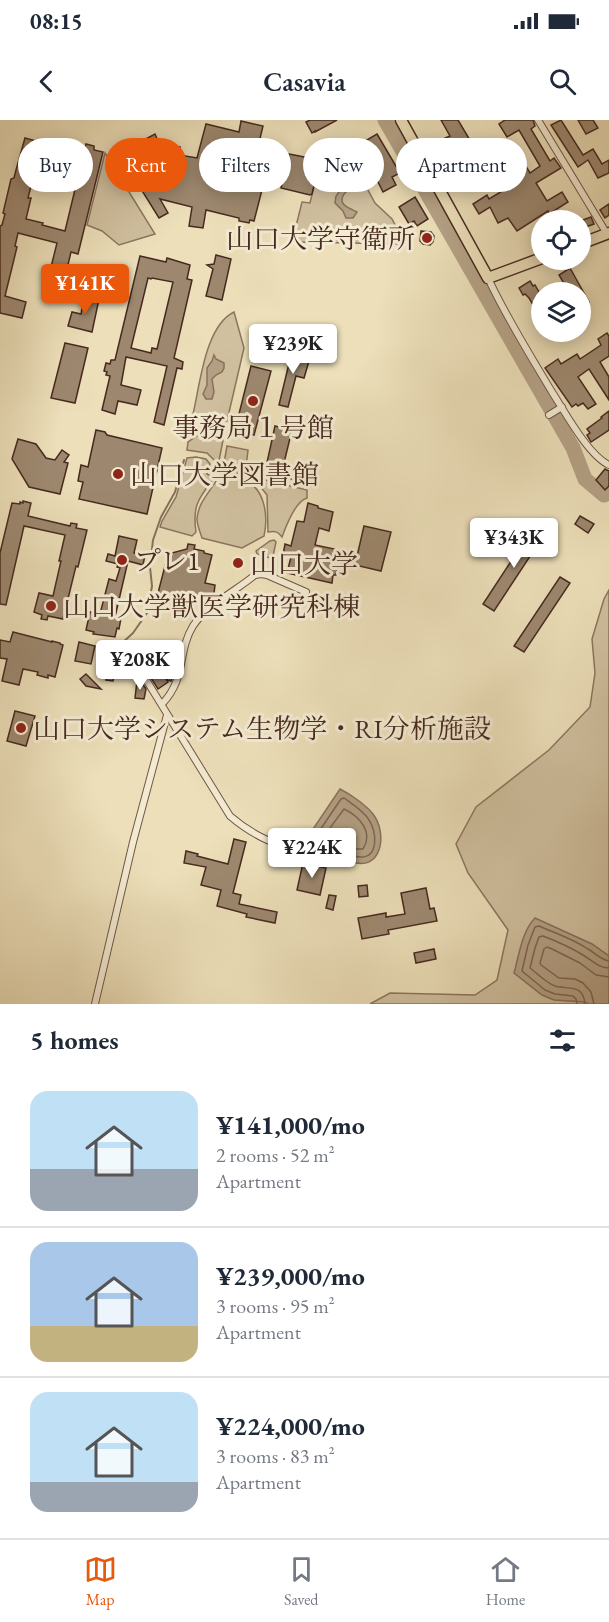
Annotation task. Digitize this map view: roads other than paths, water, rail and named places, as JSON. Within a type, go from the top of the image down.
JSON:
[{"type":"main road","points":[[401,120],[488,278],[531,262]]},
{"type":"main road","points":[[591,240],[608,234]]},
{"type":"street","points":[[538,120],[608,234]]},
{"type":"street","points":[[488,278],[529,353],[578,432],[597,457],[609,465]]},
{"type":"street","points":[[549,415],[562,407]]},
{"type":"street","points":[[162,704],[176,684],[187,639],[202,614],[255,575],[267,575],[306,592]]},
{"type":"street","points":[[145,678],[230,816],[244,828],[268,841],[300,853]]},
{"type":"street","points":[[95,1004],[133,842],[167,715]]},
{"type":"water","points":[[339,192],[346,192],[342,202],[357,212],[353,218],[346,218],[335,203]]},
{"type":"water","points":[[214,355],[216,359],[224,363],[224,368],[212,379],[214,392],[212,399],[206,399],[203,394],[207,385],[207,368]]},
{"type":"water","points":[[340,789],[366,807],[378,822],[381,841],[379,850],[369,862],[361,863],[345,859],[312,835],[311,832]]},
{"type":"water","points":[[535,918],[592,944],[609,956],[609,1004],[554,1000],[542,995],[514,973],[524,936]]},
{"type":"waterway","points":[[385,120],[573,448],[585,479],[604,495],[609,493]]},
{"type":"waterway","points":[[121,644],[133,633],[147,613],[152,586],[150,567],[153,540],[161,517],[175,492],[184,460]]},
{"type":"place","name":"山口大学守衛所","points":[[427,238]]},
{"type":"place","name":"事務局１号館","points":[[253,401]]},
{"type":"place","name":"山口大学図書館","points":[[118,474]]},
{"type":"place","name":"プレ1","points":[[122,560]]},
{"type":"place","name":"山口大学","points":[[238,563]]},
{"type":"place","name":"山口大学獣医学研究科棟","points":[[51,606]]},
{"type":"place","name":"山口大学システム生物学・RI分析施設","points":[[21,728]]}]
